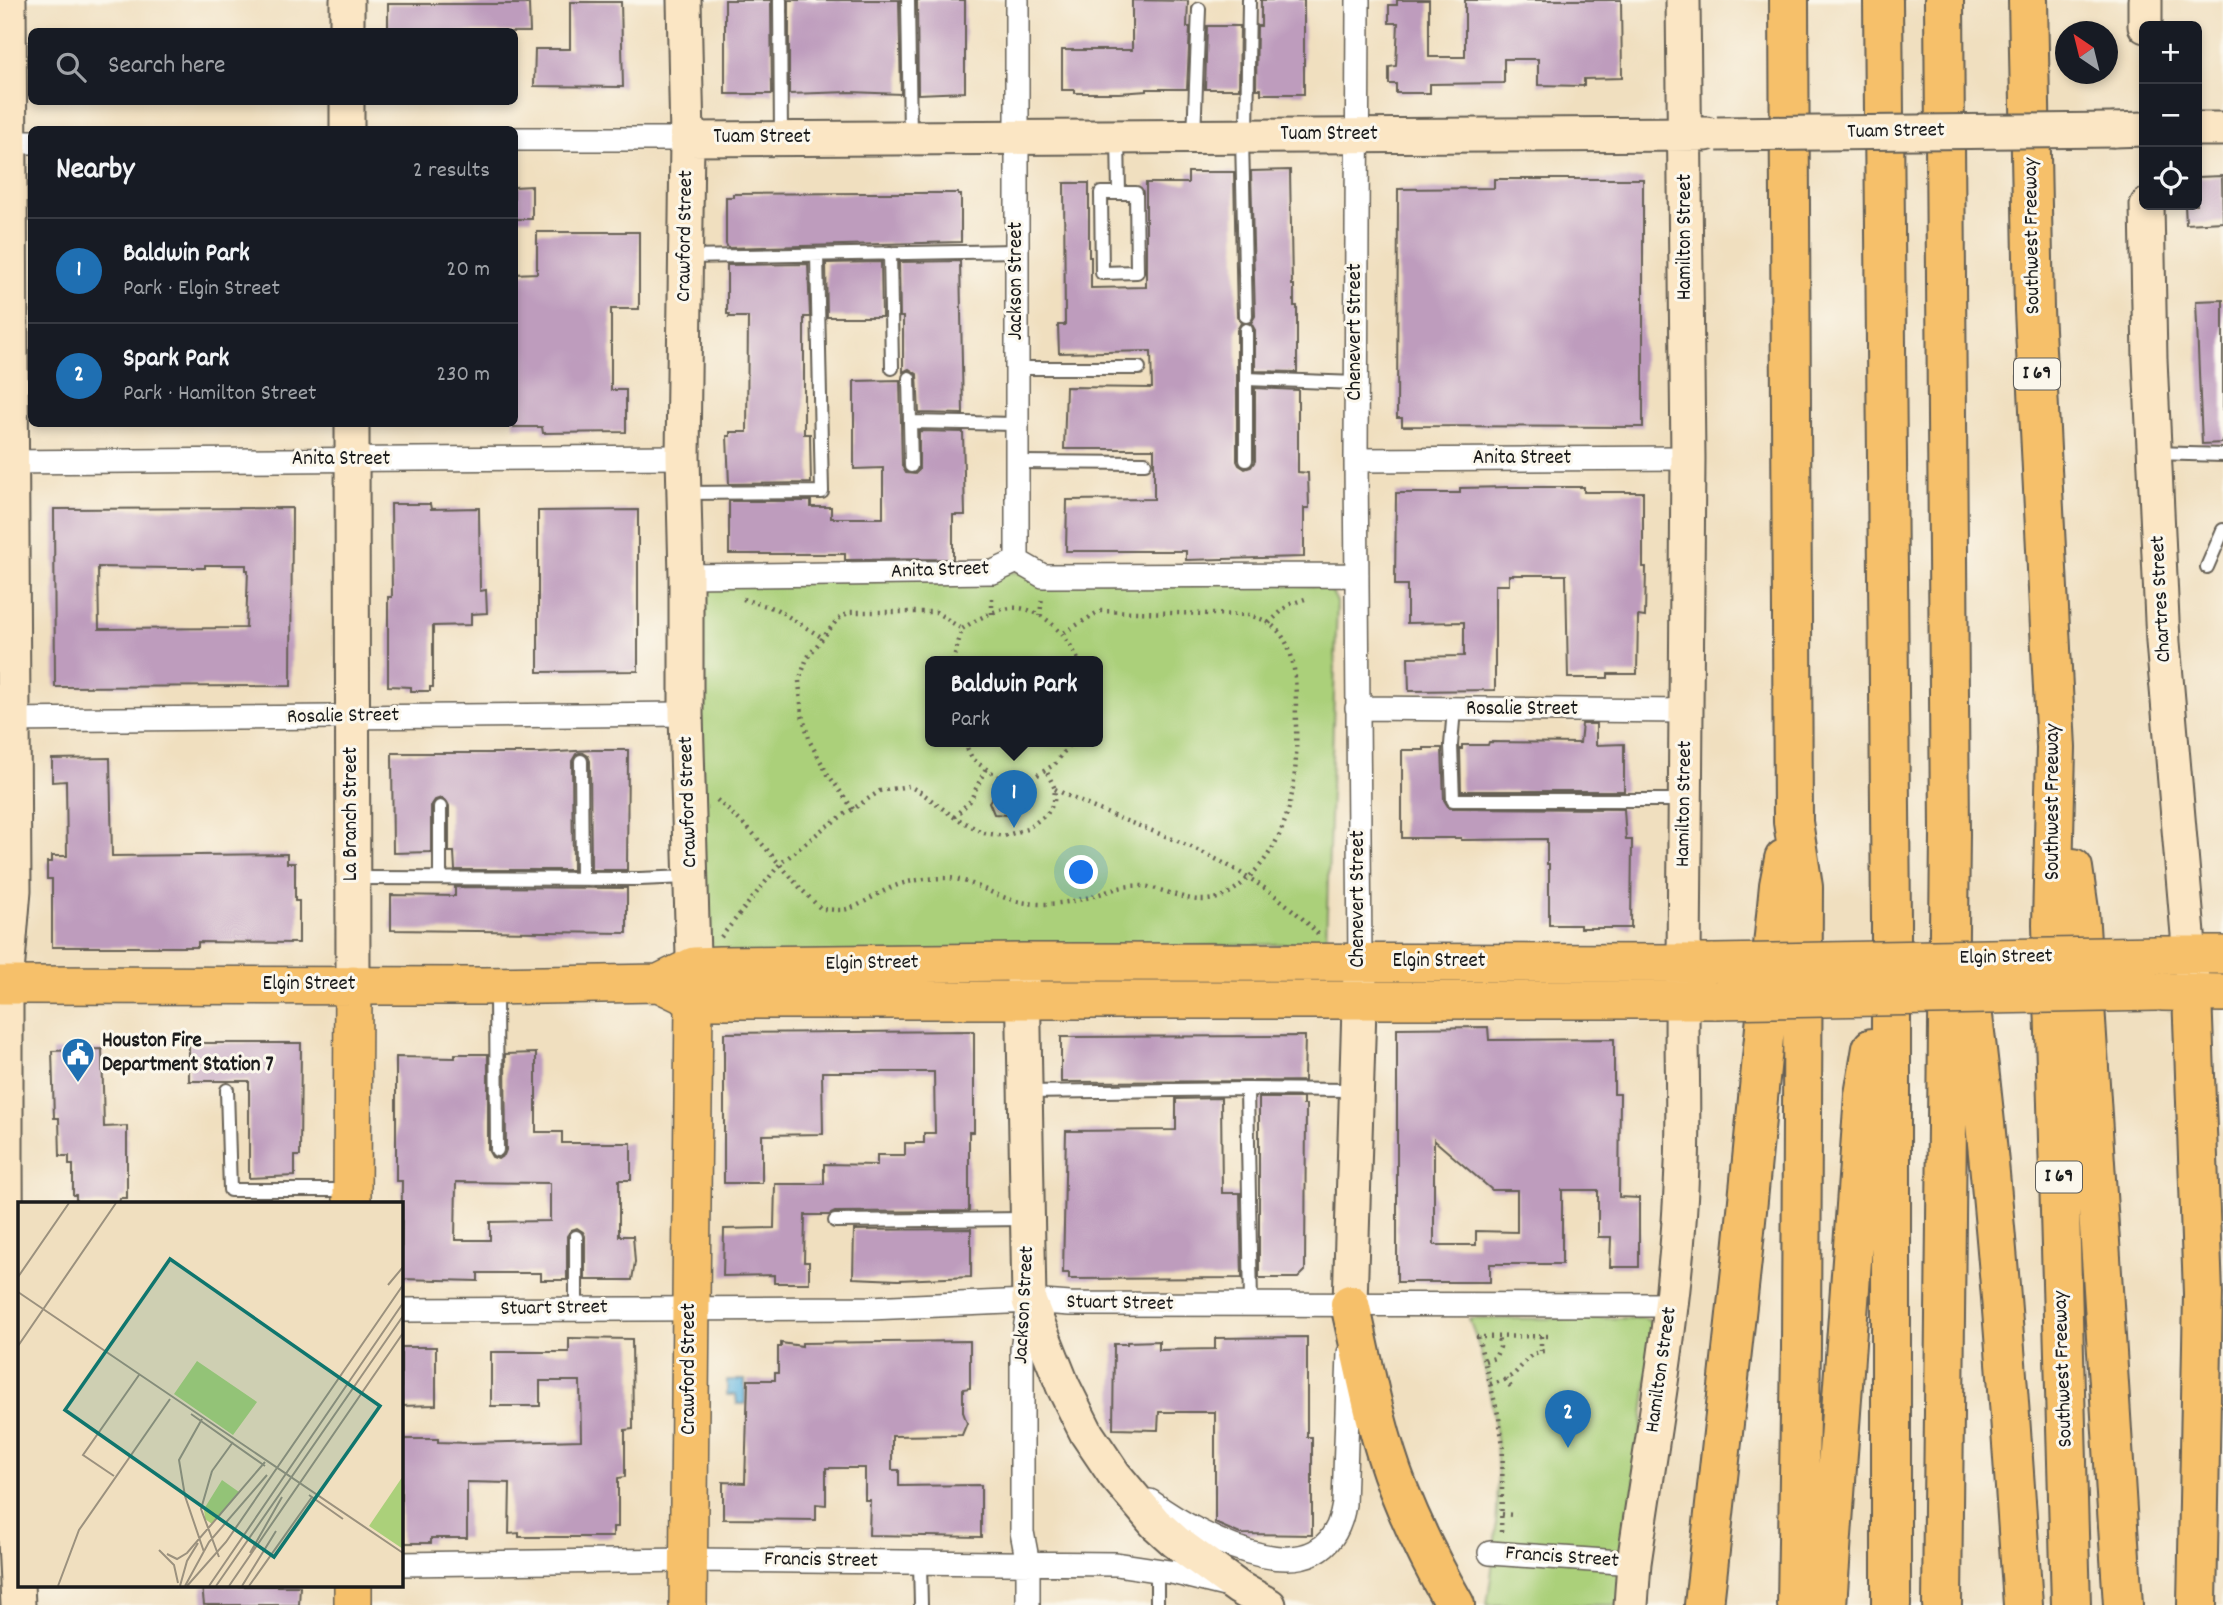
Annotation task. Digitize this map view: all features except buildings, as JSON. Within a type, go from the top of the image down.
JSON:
[{"type":"highway","points":[[1789,0],[1793,822],[1803,887],[1797,1605]]},
{"type":"highway","points":[[1883,0],[1891,921],[1891,1605]]},
{"type":"highway","points":[[1942,1605],[1950,834],[1944,0]]},
{"type":"highway","name":"Southwest Freeway","points":[[2028,0],[2034,310],[2056,748],[2052,925],[2071,1605]]},
{"type":"highway","points":[[2056,748],[2079,910],[2123,1605]]},
{"type":"highway","points":[[1704,1605],[1743,1251],[1779,885],[1793,822]]},
{"type":"highway","points":[[1950,834],[1980,1084],[2009,1395],[2023,1605]]},
{"type":"highway","points":[[1827,1605],[1864,1095],[1891,921]]},
{"type":"highway","points":[[2191,993],[2203,1294],[2197,1605]]},
{"type":"highway","points":[[2196,1089],[2207,1061],[2223,1039]]},
{"type":"highway","points":[[1350,1304],[1374,1408],[1398,1487],[1435,1570],[1455,1605]]},
{"type":"main road","name":"Elgin Street","points":[[3,985],[659,984],[702,969],[1023,962],[1699,963],[2190,955]]},
{"type":"main road","name":"Elgin Street","points":[[702,969],[1024,1000],[1698,999],[2191,993]]},
{"type":"main road","name":"Crawford Street","points":[[688,1605],[690,1307],[702,969]]},
{"type":"main road","name":"La Branch Street","points":[[352,1197],[353,985]]},
{"type":"street","points":[[9,0],[14,142],[5,329],[6,720],[7,810],[14,890],[3,985],[4,1369],[9,1563],[18,1605]]},
{"type":"street","points":[[347,0],[347,28]]},
{"type":"street","name":"Crawford Street","points":[[684,0],[687,139],[683,457],[686,714],[691,877],[702,969]]},
{"type":"street","name":"Jackson Street","points":[[1017,0],[1017,561]]},
{"type":"street","name":"Chenevert Street","points":[[1114,1474],[1173,1517],[1249,1559],[1275,1566],[1298,1566],[1313,1562],[1334,1543],[1342,1525],[1345,1504],[1360,962],[1356,460],[1357,0]]},
{"type":"street","name":"Hamilton Street","points":[[1631,1605],[1634,1563],[1672,1305],[1698,999],[1699,963],[1685,800],[1688,458],[1701,134],[1684,0]]},
{"type":"street","points":[[2145,0],[2145,21]]},
{"type":"street","points":[[347,105],[347,126]]},
{"type":"street","points":[[2202,129],[2223,129]]},
{"type":"street","name":"Tuam Street","points":[[518,139],[2129,130]]},
{"type":"street","name":"Chartres Street","points":[[2147,210],[2163,642],[2191,993]]},
{"type":"street","name":"La Branch Street","points":[[352,427],[353,985]]},
{"type":"street","name":"Anita Street","points":[[5,462],[683,457]]},
{"type":"street","name":"Anita Street","points":[[1356,460],[1688,458]]},
{"type":"street","name":"Anita Street","points":[[686,576],[993,572],[1017,561],[1043,576],[1357,575]]},
{"type":"street","name":"Rosalie Street","points":[[1357,708],[1686,711]]},
{"type":"street","name":"Rosalie Street","points":[[6,720],[686,714]]},
{"type":"street","name":"Jackson Street","points":[[1023,962],[1029,1301],[1022,1349],[1022,1532],[1028,1564],[1028,1605]]},
{"type":"street","points":[[1029,1301],[1075,1410],[1087,1434],[1114,1474],[1162,1529],[1207,1566],[1269,1605]]},
{"type":"street","name":"Stuart Street","points":[[402,1310],[870,1308],[1029,1301],[1070,1304],[1672,1305]]},
{"type":"street","name":"Francis Street","points":[[1495,1548],[1634,1563]]},
{"type":"street","name":"Francis Street","points":[[402,1564],[689,1560],[1116,1564],[1239,1588]]},
{"type":"lane","points":[[780,0],[780,138]]},
{"type":"lane","points":[[908,0],[910,137]]},
{"type":"lane","points":[[1245,316],[1244,136],[1249,0]]},
{"type":"lane","points":[[1194,136],[1199,9]]},
{"type":"lane","points":[[1118,136],[1119,193]]},
{"type":"lane","points":[[1136,192],[1137,272],[1102,273],[1101,193],[1119,193],[1136,192]]},
{"type":"lane","points":[[685,257],[1017,251]]},
{"type":"lane","points":[[890,253],[892,368]]},
{"type":"lane","points":[[684,493],[822,492],[817,254]]},
{"type":"lane","points":[[1246,330],[1246,460]]},
{"type":"lane","points":[[1017,368],[1139,368]]},
{"type":"lane","points":[[909,378],[911,466]]},
{"type":"lane","points":[[1246,379],[1356,383]]},
{"type":"lane","points":[[910,422],[1017,424]]},
{"type":"lane","points":[[2154,453],[2223,455]]},
{"type":"lane","points":[[1017,461],[1144,463]]},
{"type":"lane","points":[[2207,567],[2223,530]]},
{"type":"lane","points":[[1454,709],[1451,745],[1453,800],[1685,800]]},
{"type":"lane","points":[[581,761],[582,879]]},
{"type":"lane","points":[[440,807],[440,878]]},
{"type":"lane","points":[[353,878],[691,877]]},
{"type":"lane","points":[[496,986],[497,1150]]},
{"type":"lane","points":[[1247,1089],[1251,1304]]},
{"type":"lane","points":[[227,1090],[230,1191],[352,1197]]},
{"type":"lane","points":[[1026,1091],[1356,1090]]},
{"type":"lane","points":[[835,1221],[1028,1219]]},
{"type":"lane","points":[[576,1237],[576,1308]]},
{"type":"lane","points":[[920,1563],[921,1605]]},
{"type":"lane","points":[[1157,1570],[1157,1605]]},
{"type":"path","points":[[1269,623],[1289,604],[1321,598],[1332,575]]},
{"type":"path","points":[[733,598],[776,609],[823,638]]},
{"type":"path","points":[[955,656],[962,629],[999,611],[1019,608],[1040,616],[1062,634],[1076,656]]},
{"type":"path","points":[[711,795],[750,830],[821,909],[846,910],[892,887],[919,880],[950,878],[985,888],[1012,900],[1049,905],[1088,898],[1125,886],[1144,884],[1187,898],[1213,899],[1237,888],[1274,848],[1288,815],[1296,778],[1294,663],[1284,639],[1269,623],[1249,615],[1100,611],[1062,634]]},
{"type":"path","points":[[853,809],[827,774],[810,742],[802,715],[799,681],[807,658],[837,621],[849,612],[936,612],[962,629]]},
{"type":"path","points":[[966,747],[973,760],[1000,778],[1031,779],[1055,764],[1067,747]]},
{"type":"path","points":[[954,817],[970,801],[986,768]]},
{"type":"path","points":[[702,969],[780,864],[824,828],[880,791],[909,786],[954,817],[984,833],[1004,836],[1027,829],[1047,814],[1054,802],[1055,789],[1046,770]]},
{"type":"path","points":[[1055,789],[1087,807],[1214,858],[1283,900],[1326,943]]},
{"type":"path","points":[[1490,1384],[1506,1379],[1517,1371],[1530,1355],[1544,1351],[1541,1336]]},
{"type":"path","points":[[1495,1548],[1502,1514],[1503,1446],[1478,1337],[1550,1336]]},
{"type":"path","points":[[1485,1361],[1495,1358],[1500,1347],[1499,1337]]},
{"type":"path","points":[[1506,1379],[1512,1389]]},
{"type":"path","points":[[1502,1514],[1516,1515]]},
{"type":"green space","points":[[1011,572],[1319,586],[1331,590],[1337,602],[1326,943],[704,959],[699,597],[708,588],[720,583]]},
{"type":"green space","points":[[1641,1318],[1654,1325],[1620,1605],[1487,1605],[1496,1533],[1497,1461],[1489,1389],[1469,1319]]},
{"type":"water","points":[[727,1380],[745,1380],[745,1404],[737,1404],[736,1395],[727,1395]]},
{"type":"place","name":"Baldwin Park","points":[[1014,828]]},
{"type":"place","name":"Houston Fire Department Station 7","points":[[78,1084]]},
{"type":"place","name":"Spark Park","points":[[1568,1448]]}]
